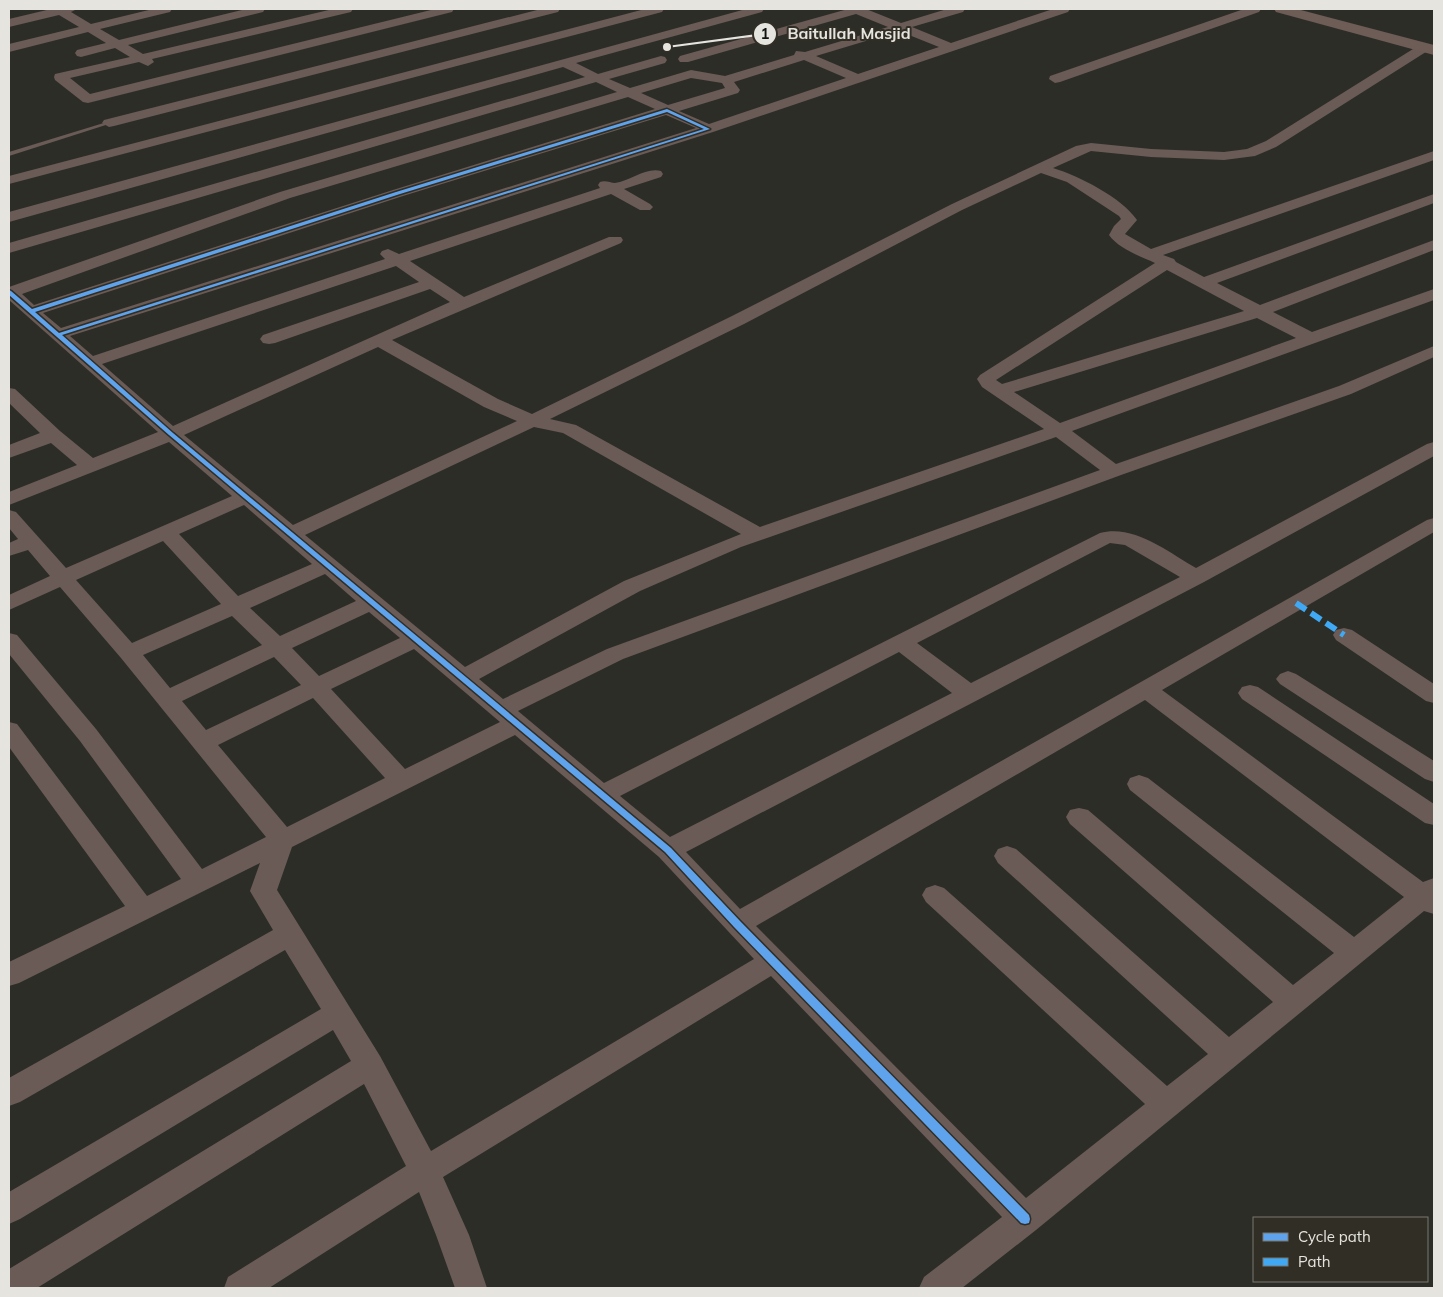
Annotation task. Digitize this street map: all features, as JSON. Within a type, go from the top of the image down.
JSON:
[{"type":"main road","points":[[1282,9],[1429,49]]},
{"type":"street","points":[[9,48],[166,9]]},
{"type":"street","points":[[81,53],[259,9]]},
{"type":"street","points":[[347,9],[60,77],[88,99],[448,9]]},
{"type":"street","points":[[9,180],[658,9]]},
{"type":"street","points":[[9,217],[758,9]]},
{"type":"street","points":[[684,59],[857,9],[950,47]]},
{"type":"street","points":[[960,9],[726,80],[691,74],[418,155],[295,192],[10,292],[171,434],[668,850],[737,924],[1025,1219]]},
{"type":"street","points":[[58,335],[708,129],[1064,9]]},
{"type":"street","points":[[1055,79],[1255,9]]},
{"type":"street","points":[[9,23],[63,10],[172,78],[230,122]]},
{"type":"street","points":[[109,123],[434,40],[535,11],[558,17],[582,30],[624,47]]},
{"type":"street","points":[[1019,12],[1036,18]]},
{"type":"street","points":[[719,20],[856,78]]},
{"type":"street","points":[[400,21],[470,59]]},
{"type":"street","points":[[290,534],[532,421],[738,320],[957,207],[1081,149],[1091,147],[1205,156],[1250,153],[1272,144],[1356,89],[1429,49]]},
{"type":"street","points":[[9,248],[385,138],[661,60]]},
{"type":"street","points":[[565,63],[708,129]]},
{"type":"street","points":[[31,311],[733,90],[726,80]]},
{"type":"street","points":[[354,121],[494,196]]},
{"type":"street","points":[[237,154],[360,238],[462,303]]},
{"type":"street","points":[[1151,254],[1434,156]]},
{"type":"street","points":[[1040,168],[1072,179],[1124,213],[1128,220],[1117,235],[1124,241],[1168,262],[1258,312],[1311,338]]},
{"type":"street","points":[[578,170],[645,206]]},
{"type":"street","points":[[89,363],[656,174]]},
{"type":"street","points":[[102,191],[221,283]]},
{"type":"street","points":[[1205,282],[1434,198]]},
{"type":"street","points":[[9,500],[171,434],[462,303],[616,240]]},
{"type":"street","points":[[1000,392],[1258,312],[1434,245]]},
{"type":"street","points":[[1114,471],[1058,430],[1000,392],[988,383],[986,379],[1168,262]]},
{"type":"street","points":[[269,339],[432,283]]},
{"type":"street","points":[[463,678],[632,586],[759,534],[1058,430],[1434,294]]},
{"type":"street","points":[[379,340],[491,403],[532,421],[569,429],[759,534]]},
{"type":"street","points":[[9,974],[198,883],[282,839],[402,781],[615,654],[1114,471],[1345,390],[1434,351]]},
{"type":"street","points":[[9,394],[53,435],[91,466]]},
{"type":"street","points":[[9,452],[53,435]]},
{"type":"street","points":[[668,850],[1196,577],[1434,448]]},
{"type":"street","points":[[9,603],[246,497]]},
{"type":"street","points":[[9,516],[168,698],[282,839]]},
{"type":"street","points":[[737,924],[1434,524]]},
{"type":"street","points":[[167,532],[236,607],[278,647],[402,781]]},
{"type":"street","points":[[602,795],[1107,537],[1130,539],[1196,577]]},
{"type":"street","points":[[9,550],[32,541]]},
{"type":"street","points":[[129,653],[327,565]]},
{"type":"street","points":[[168,698],[372,602]]},
{"type":"street","points":[[1344,635],[1434,695]]},
{"type":"street","points":[[203,742],[416,639]]},
{"type":"street","points":[[9,640],[88,735],[198,883]]},
{"type":"street","points":[[901,642],[970,694]]},
{"type":"street","points":[[1288,679],[1434,773]]},
{"type":"street","points":[[936,1288],[1025,1219],[1354,953],[1431,896],[1145,689]]},
{"type":"street","points":[[1250,693],[1434,816]]},
{"type":"street","points":[[9,730],[143,910]]},
{"type":"street","points":[[1139,784],[1354,953]]},
{"type":"street","points":[[1080,817],[1293,1002]]},
{"type":"street","points":[[282,839],[263,891],[370,1065],[426,1171],[471,1288]]},
{"type":"street","points":[[1008,856],[1228,1054]]},
{"type":"street","points":[[935,895],[1166,1104]]},
{"type":"street","points":[[9,1093],[289,934]]},
{"type":"street","points":[[240,1288],[426,1171],[774,962]]},
{"type":"street","points":[[9,1209],[338,1013]]},
{"type":"street","points":[[9,1287],[370,1065]]},
{"type":"lane","points":[[9,154],[109,123]]},
{"type":"marked path","points":[[1296,603],[1344,635]]},
{"type":"cycle path","points":[[31,311],[398,193],[667,110],[708,129],[57,335]]},
{"type":"cycle path","points":[[9,292],[171,434],[668,850],[737,924],[1025,1219]]},
{"type":"place","name":"Baitullah Masjid","points":[[667,47]]}]
